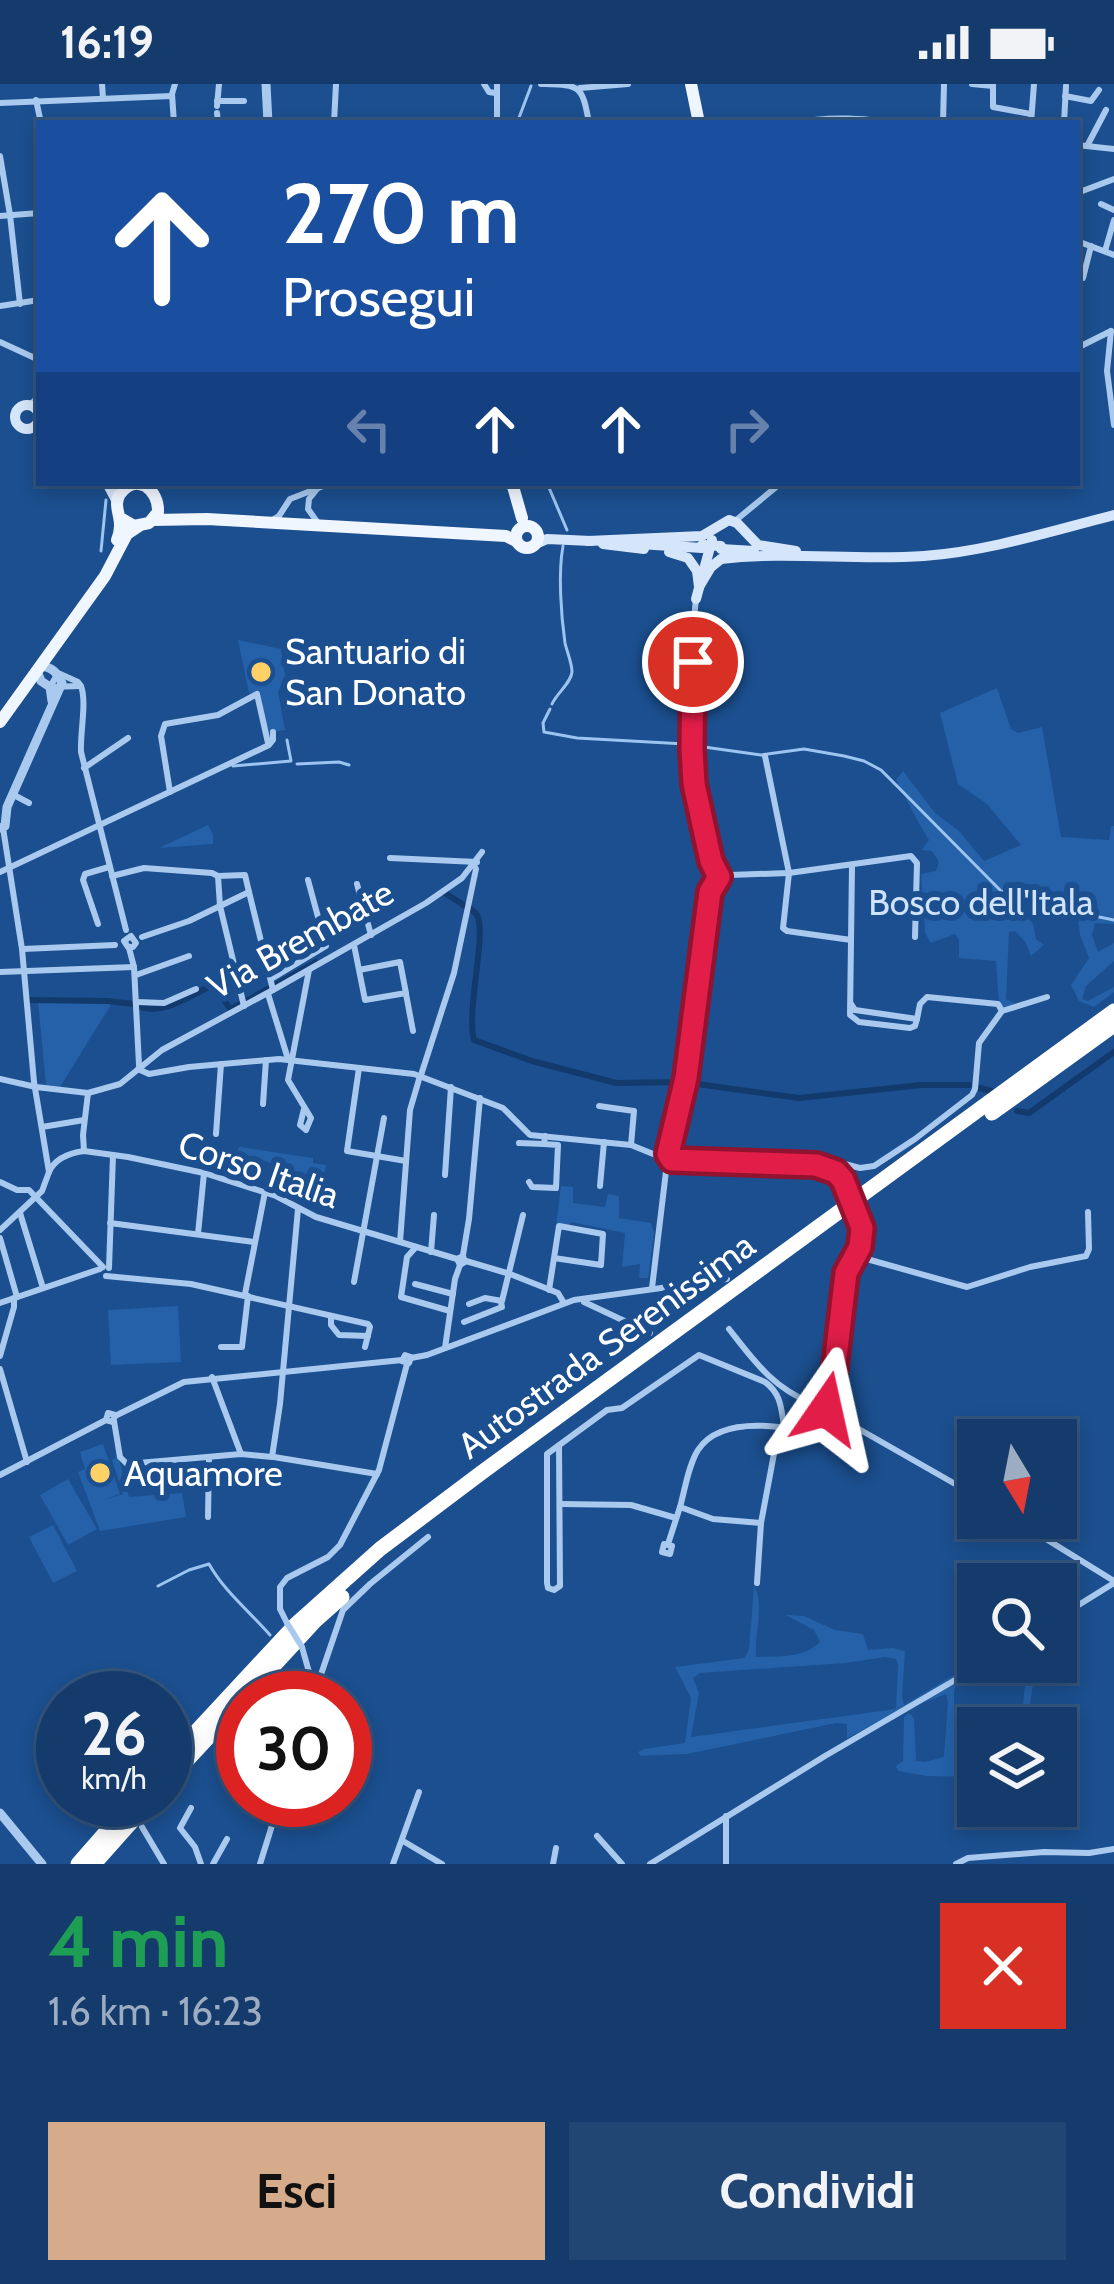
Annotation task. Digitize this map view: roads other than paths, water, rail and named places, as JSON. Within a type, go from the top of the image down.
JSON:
[{"type":"highway","name":"Autostrada Serenissima","points":[[192,1737],[296,1624],[380,1549],[1114,1011]]},
{"type":"highway","name":"Autostrada Serenissima","points":[[270,1671],[398,1545],[1114,1025]]},
{"type":"highway","name":"Autostrada Serenissima","points":[[192,1755],[216,1729]]},
{"type":"highway","points":[[78,1864],[110,1827]]},
{"type":"highway","points":[[94,1864],[127,1827]]},
{"type":"main road","points":[[691,84],[698,120]]},
{"type":"main road","points":[[30,406],[20,426],[35,429]]},
{"type":"main road","points":[[0,722],[22,692],[51,675],[100,579],[122,519],[108,486]]},
{"type":"main road","points":[[117,502],[128,486]]},
{"type":"main road","points":[[513,486],[525,533]]},
{"type":"main road","points":[[155,493],[177,515],[207,519],[525,533],[678,553],[699,560],[718,526]]},
{"type":"main road","points":[[100,579],[127,534],[158,512],[155,493]]},
{"type":"main road","points":[[721,548],[896,557],[947,554],[1114,515]]},
{"type":"main road","points":[[122,519],[129,525],[207,519]]},
{"type":"main road","points":[[588,541],[702,536],[725,520],[738,524],[758,545],[807,554]]},
{"type":"main road","points":[[588,541],[704,550],[734,546],[739,542],[738,524]]},
{"type":"main road","points":[[698,593],[704,550]]},
{"type":"main road","points":[[698,593],[713,563],[721,560],[807,554]]},
{"type":"main road","points":[[688,557],[697,571],[698,593]]},
{"type":"street","points":[[102,84],[103,98]]},
{"type":"street","points":[[143,84],[144,97]]},
{"type":"street","points":[[174,120],[176,84]]},
{"type":"street","points":[[217,84],[218,120]]},
{"type":"street","points":[[266,84],[268,120]]},
{"type":"street","points":[[334,120],[337,84]]},
{"type":"street","points":[[541,84],[565,84],[582,91],[628,84]]},
{"type":"street","points":[[943,120],[944,84]]},
{"type":"street","points":[[972,84],[993,85],[992,107],[1031,118],[1034,84]]},
{"type":"street","points":[[492,86],[497,120]]},
{"type":"street","points":[[1064,120],[1066,86]]},
{"type":"street","points":[[1065,96],[1090,101],[1099,90]]},
{"type":"street","points":[[582,91],[589,120]]},
{"type":"street","points":[[0,103],[172,95]]},
{"type":"street","points":[[36,100],[39,120]]},
{"type":"street","points":[[217,106],[244,101]]},
{"type":"street","points":[[1087,146],[1106,110]]},
{"type":"street","points":[[816,120],[858,120]]},
{"type":"street","points":[[1080,145],[1114,149]]},
{"type":"street","points":[[0,156],[20,304]]},
{"type":"street","points":[[1080,192],[1114,178]]},
{"type":"street","points":[[1101,204],[1114,210]]},
{"type":"street","points":[[0,215],[36,214]]},
{"type":"street","points":[[1080,242],[1109,253],[1114,220]]},
{"type":"street","points":[[1083,278],[1091,246]]},
{"type":"street","points":[[0,306],[36,301]]},
{"type":"street","points":[[1080,346],[1113,330]]},
{"type":"street","points":[[1113,330],[1107,370],[1114,425]]},
{"type":"street","points":[[0,342],[36,359]]},
{"type":"street","points":[[738,524],[778,486]]},
{"type":"street","points":[[263,522],[278,517],[290,500],[320,487]]},
{"type":"street","points":[[320,487],[311,495],[308,509],[327,526]]},
{"type":"street","points":[[0,1475],[184,1382],[407,1361],[578,1300],[649,1292],[667,1159],[686,1078],[713,876],[694,784],[692,749],[698,593]]},
{"type":"street","points":[[51,675],[81,686],[85,697],[80,735],[84,768],[129,940],[138,1069],[149,1074],[266,1059],[420,1076],[507,1111],[530,1135],[559,1145],[556,1187],[530,1182]]},
{"type":"street","points":[[51,675],[81,686]]},
{"type":"street","points":[[49,1172],[2,825],[51,706],[51,675]]},
{"type":"street","points":[[170,792],[161,736],[165,724],[218,715],[257,694],[269,745]]},
{"type":"street","points":[[0,872],[269,745],[273,732]]},
{"type":"street","points":[[84,768],[128,738]]},
{"type":"street","points":[[765,756],[789,873],[784,929],[851,940]]},
{"type":"street","points":[[12,794],[29,802]]},
{"type":"street","name":"Via Brembate","points":[[88,1093],[120,1084],[162,1050],[455,884],[482,852]]},
{"type":"street","points":[[713,876],[789,873],[910,856],[917,863],[915,937]]},
{"type":"street","points":[[391,858],[476,863],[454,973],[410,1110],[400,1242]]},
{"type":"street","points":[[852,865],[850,1015],[854,1021],[910,1028],[927,997],[998,1004],[1002,1011]]},
{"type":"street","points":[[98,924],[85,874],[145,868],[218,876],[245,874],[290,1060]]},
{"type":"street","points":[[218,876],[220,906],[244,1006]]},
{"type":"street","points":[[271,979],[326,946],[308,880]]},
{"type":"street","points":[[358,884],[371,935]]},
{"type":"street","points":[[22,949],[129,940],[189,921],[248,893]]},
{"type":"street","points":[[266,959],[321,928]]},
{"type":"street","points":[[354,945],[364,1000],[406,993]]},
{"type":"street","points":[[0,972],[134,971],[189,956]]},
{"type":"street","points":[[359,970],[400,962],[413,1031]]},
{"type":"street","points":[[304,1109],[288,1083],[309,970]]},
{"type":"street","points":[[136,1001],[164,1003],[196,989]]},
{"type":"street","points":[[776,1164],[815,1160],[864,1168],[882,1162],[975,1089],[979,1043],[1002,1011],[1047,997]]},
{"type":"street","points":[[850,1001],[860,1011],[916,1019]]},
{"type":"street","points":[[859,1022],[860,1011]]},
{"type":"street","points":[[262,1104],[266,1059]]},
{"type":"street","points":[[216,1134],[221,1064]]},
{"type":"street","points":[[358,1068],[346,1148],[352,1154],[406,1161]]},
{"type":"street","points":[[0,1078],[88,1093],[84,1151],[52,1164],[39,1195],[0,1234],[12,1312],[0,1356]]},
{"type":"street","points":[[445,1175],[451,1087]]},
{"type":"street","points":[[445,1348],[469,1219],[480,1098]]},
{"type":"street","points":[[599,1106],[634,1111],[632,1145]]},
{"type":"street","points":[[354,1282],[384,1118]]},
{"type":"street","points":[[42,1126],[84,1120]]},
{"type":"street","points":[[599,1186],[604,1142]]},
{"type":"street","points":[[519,1143],[604,1142],[632,1145],[667,1159],[816,1165],[836,1172],[860,1220],[860,1247],[846,1273],[833,1383],[825,1411],[796,1425],[727,1429],[707,1441],[698,1450],[668,1544]]},
{"type":"street","name":"Corso Italia","points":[[84,1151],[204,1173],[265,1192],[298,1210],[509,1274],[650,1333]]},
{"type":"street","points":[[105,1269],[112,1155]]},
{"type":"street","points":[[198,1234],[204,1173]]},
{"type":"street","points":[[0,1183],[39,1195],[105,1269],[368,1324],[365,1347]]},
{"type":"street","points":[[221,1347],[242,1348],[246,1296],[265,1192]]},
{"type":"street","points":[[271,1457],[298,1210]]},
{"type":"street","points":[[856,1256],[970,1286],[1086,1256],[1088,1212]]},
{"type":"street","points":[[20,1213],[43,1288]]},
{"type":"street","points":[[431,1252],[434,1215]]},
{"type":"street","points":[[464,1322],[502,1306],[523,1215]]},
{"type":"street","points":[[110,1223],[254,1242]]},
{"type":"street","points":[[549,1290],[554,1258],[559,1226],[603,1234],[601,1265],[554,1258]]},
{"type":"street","points":[[416,1247],[406,1257],[401,1297],[450,1311]]},
{"type":"street","points":[[860,1247],[871,1258]]},
{"type":"street","points":[[9,1300],[105,1269]]},
{"type":"street","points":[[652,1284],[663,1288],[727,1279]]},
{"type":"street","points":[[415,1284],[453,1294]]},
{"type":"street","points":[[558,1293],[561,1305]]},
{"type":"street","points":[[469,1304],[484,1298],[501,1302]]},
{"type":"street","points":[[331,1316],[339,1335],[368,1336]]},
{"type":"street","points":[[728,1329],[768,1378],[812,1404],[817,1413]]},
{"type":"street","points":[[559,1445],[560,1586],[554,1590],[547,1583],[547,1454],[559,1445],[607,1410],[622,1408],[699,1354],[765,1382],[779,1395],[782,1426],[761,1523],[757,1583]]},
{"type":"street","points":[[309,1671],[302,1647],[280,1609],[280,1587],[340,1545],[377,1474],[407,1361]]},
{"type":"street","points":[[0,1369],[27,1462]]},
{"type":"street","points":[[212,1377],[241,1454]]},
{"type":"street","points":[[812,1404],[818,1399],[824,1402],[836,1416],[957,1485]]},
{"type":"street","points":[[112,1419],[123,1463],[241,1454],[377,1474]]},
{"type":"street","points":[[208,1517],[209,1457]]},
{"type":"street","points":[[560,1504],[631,1504],[676,1518]]},
{"type":"street","points":[[680,1507],[713,1520],[761,1523]]},
{"type":"street","points":[[322,1671],[343,1610],[428,1537]]},
{"type":"street","points":[[1045,1539],[1114,1582],[1077,1606]]},
{"type":"street","points":[[647,1864],[957,1679]]},
{"type":"street","points":[[393,1864],[419,1792]]},
{"type":"street","points":[[0,1813],[43,1864]]},
{"type":"street","points":[[726,1816],[726,1864]]},
{"type":"street","points":[[142,1827],[164,1864]]},
{"type":"street","points":[[181,1827],[201,1864]]},
{"type":"street","points":[[260,1864],[274,1827]]},
{"type":"street","points":[[597,1836],[622,1864]]},
{"type":"street","points":[[213,1864],[226,1839]]},
{"type":"street","points":[[403,1841],[442,1864]]},
{"type":"street","points":[[553,1864],[556,1848]]},
{"type":"street","points":[[956,1864],[968,1858],[1114,1849]]},
{"type":"waterway","points":[[518,120],[531,86]]},
{"type":"waterway","points":[[548,486],[567,530]]},
{"type":"waterway","points":[[101,551],[106,500]]},
{"type":"waterway","points":[[552,704],[572,672],[561,607],[563,546]]},
{"type":"waterway","points":[[550,709],[544,732],[685,744]]},
{"type":"waterway","points":[[233,766],[291,761],[287,740]]},
{"type":"waterway","points":[[697,746],[761,755],[804,749],[864,761],[881,770],[1001,891],[1041,905],[1114,920]]},
{"type":"waterway","points":[[297,764],[349,765]]},
{"type":"waterway","points":[[445,893],[465,906]]},
{"type":"waterway","points":[[470,908],[479,924],[474,1040],[616,1083],[683,1082]]},
{"type":"waterway","points":[[275,985],[316,962]]},
{"type":"waterway","points":[[140,1007],[166,1007],[209,987],[216,987],[230,1009],[241,1004]]},
{"type":"waterway","points":[[246,1001],[269,988]]},
{"type":"waterway","points":[[31,1000],[133,1004]]},
{"type":"waterway","points":[[1017,1111],[1029,1113],[1114,1052]]},
{"type":"waterway","points":[[690,1083],[799,1098],[921,1085],[969,1085]]},
{"type":"waterway","points":[[980,1088],[991,1091]]},
{"type":"waterway","points":[[158,1586],[209,1564],[270,1635]]},
{"type":"place","name":"Santuario di San Donato","points":[[261,672]]},
{"type":"place","name":"Aquamore","points":[[100,1473]]},
{"type":"park label","name":"Bosco dell'Itala","points":[[981,902]]}]
